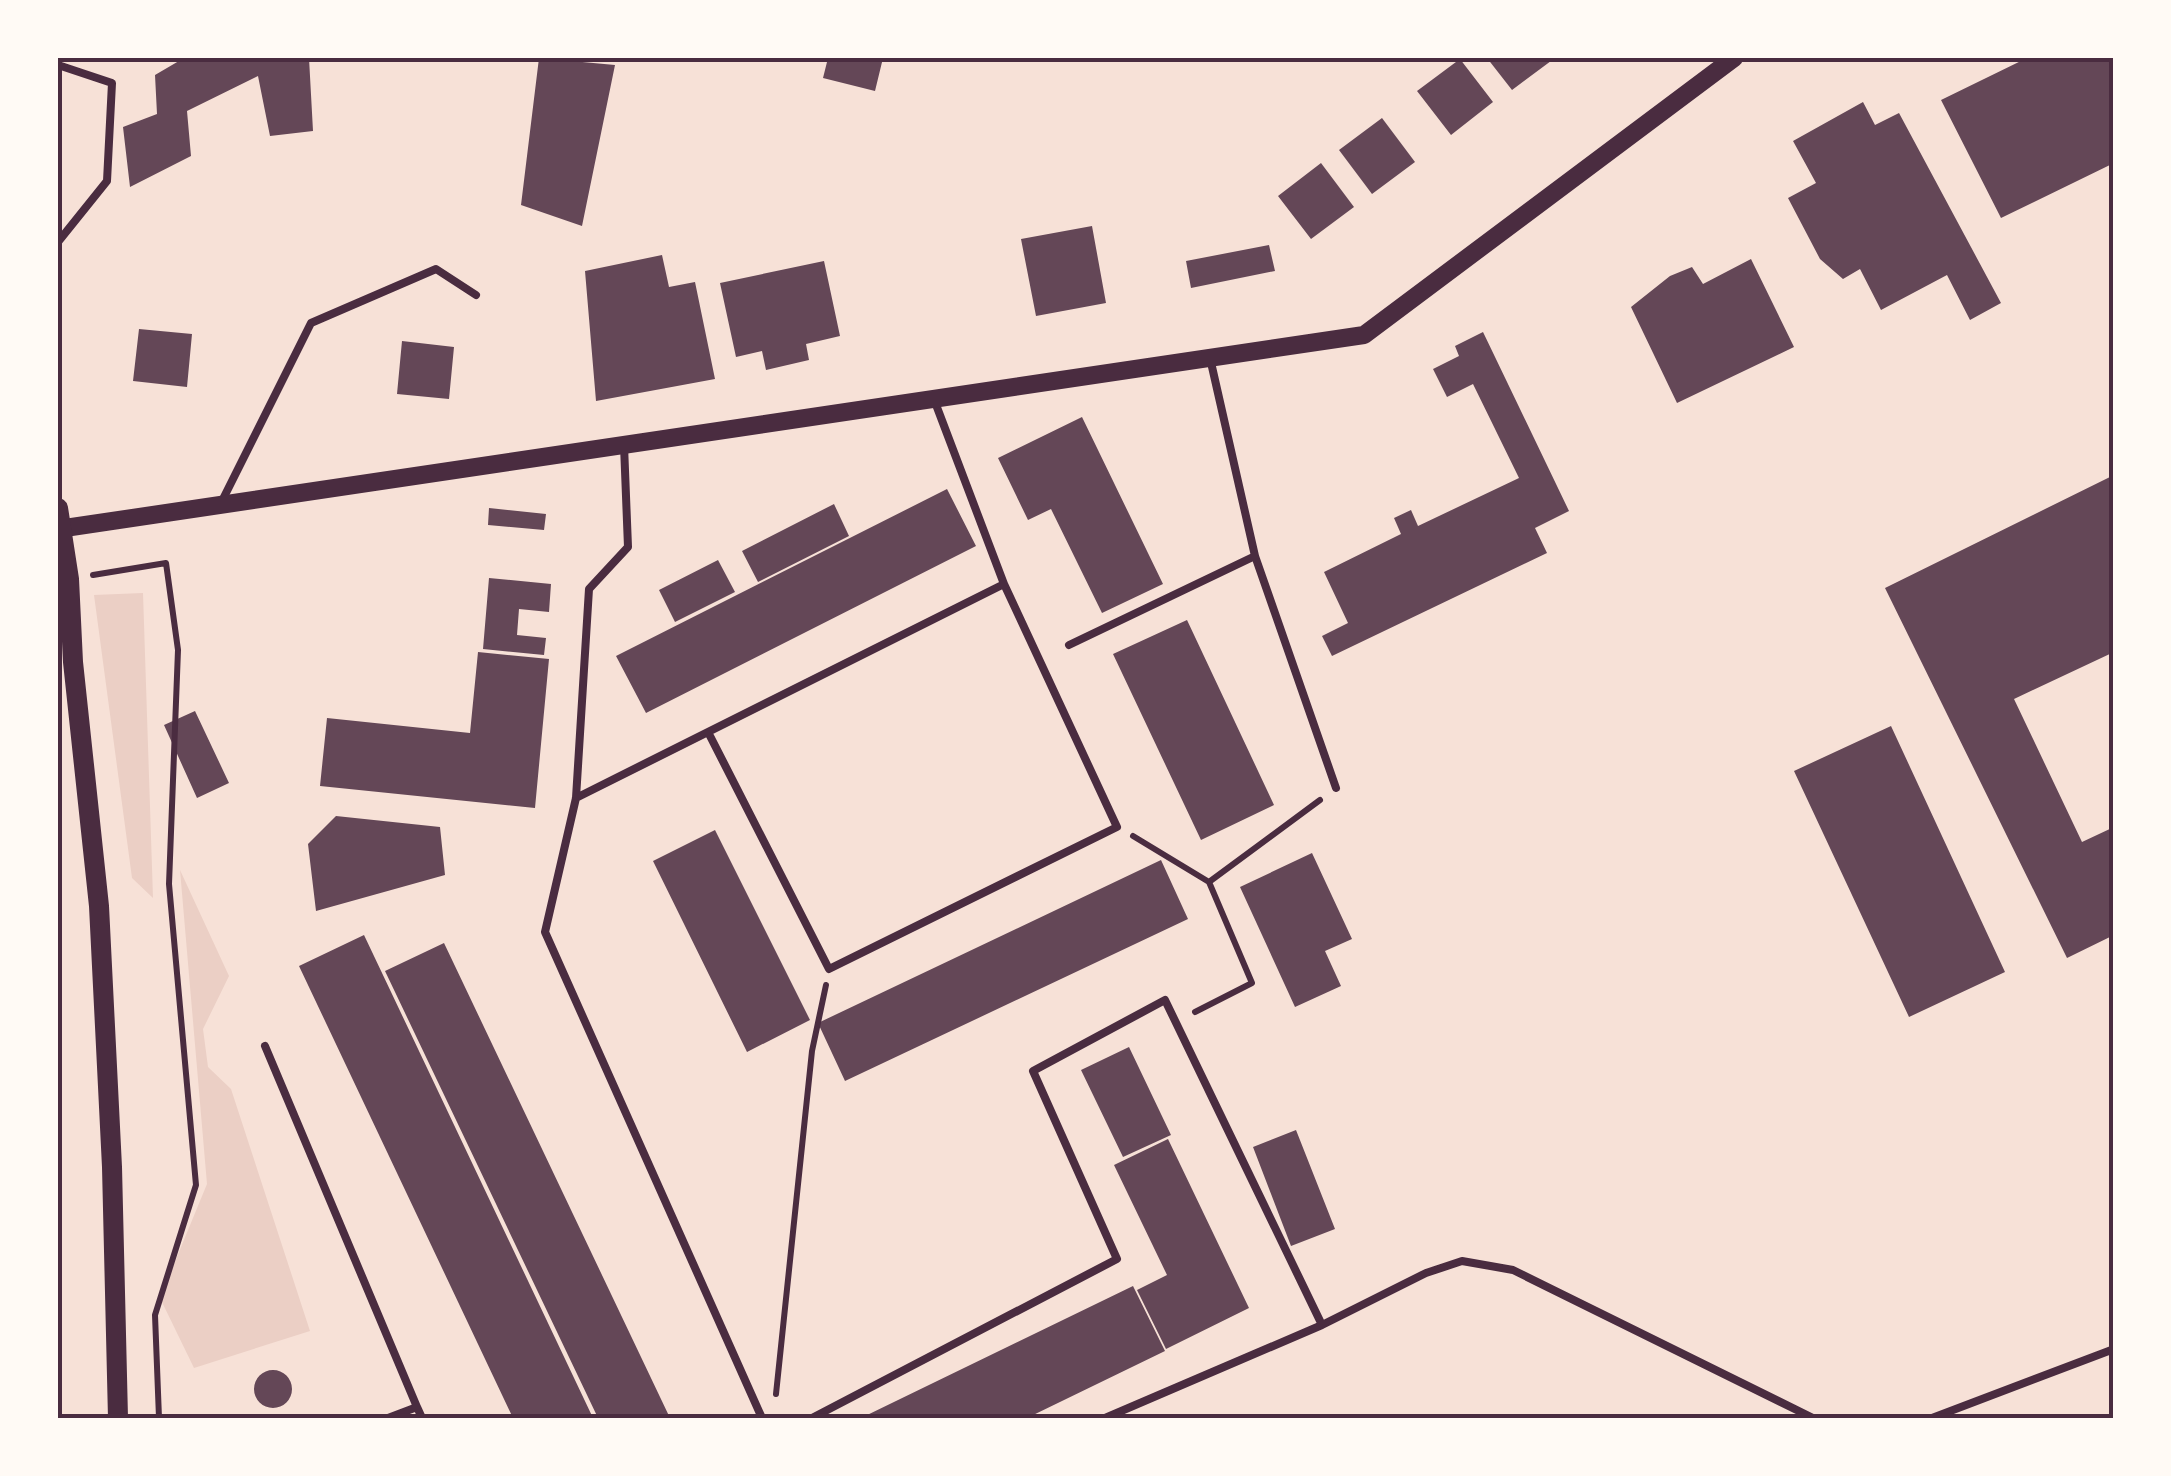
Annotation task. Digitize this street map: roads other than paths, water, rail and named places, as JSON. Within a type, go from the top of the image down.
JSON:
[{"type":"main road","points":[[59,522],[69,579],[73,662],[99,906],[112,1167],[118,1418]]},
{"type":"street","points":[[59,522],[220,506],[1364,335],[1734,58]]},
{"type":"lane","points":[[58,65],[112,82],[107,181],[58,242]]},
{"type":"lane","points":[[220,506],[311,323],[436,269],[476,295]]},
{"type":"lane","points":[[1210,358],[1255,556],[1336,788]]},
{"type":"lane","points":[[708,732],[829,969],[1117,827],[1004,584],[934,399]]},
{"type":"lane","points":[[624,445],[628,547],[589,589],[576,798],[544,932],[762,1418]]},
{"type":"lane","points":[[1070,645],[1255,556]]},
{"type":"lane","points":[[576,798],[1004,584]]},
{"type":"lane","points":[[812,1418],[1116,1259],[1033,1071],[1164,1000],[1322,1325]]},
{"type":"lane","points":[[265,1046],[422,1418]]},
{"type":"lane","points":[[1105,1418],[1322,1325],[1426,1273],[1462,1261],[1513,1270],[1813,1418]]},
{"type":"lane","points":[[1932,1418],[2114,1348]]},
{"type":"lane","points":[[388,1418],[417,1407]]}]
